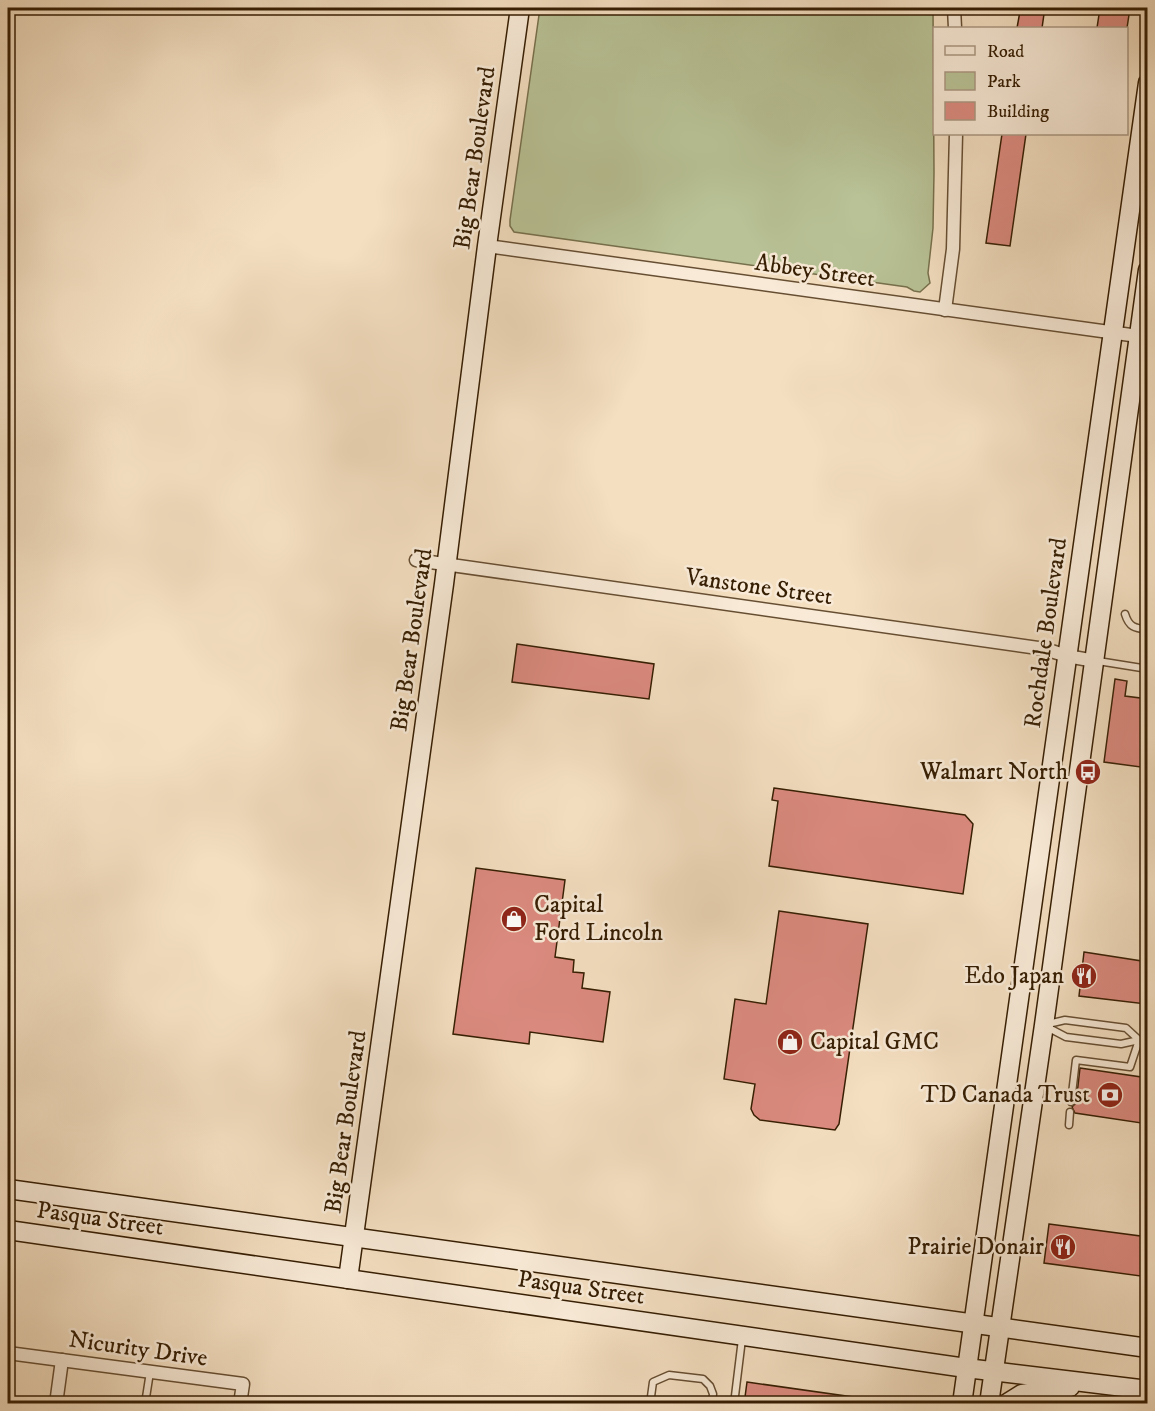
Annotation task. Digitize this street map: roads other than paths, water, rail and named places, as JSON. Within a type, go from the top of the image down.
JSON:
[{"type":"street","name":"Big Bear Boulevard","points":[[348,1279],[447,563],[520,8]]},
{"type":"street","points":[[954,8],[955,27]]},
{"type":"street","name":"Rochdale Boulevard","points":[[962,1404],[1148,83]]},
{"type":"street","points":[[945,310],[954,238],[956,135]]},
{"type":"street","name":"Abbey Street","points":[[487,246],[1143,336]]},
{"type":"street","points":[[989,1404],[1143,336],[1148,270]]},
{"type":"street","name":"Vanstone Street","points":[[416,560],[1045,649],[1095,661]]},
{"type":"street","name":"Pasqua Street","points":[[8,1189],[1148,1348]]},
{"type":"street","name":"Pasqua Street","points":[[8,1230],[994,1372],[1148,1390]]},
{"type":"street","name":"Nicurity Drive","points":[[8,1353],[243,1384],[240,1404]]},
{"type":"street","points":[[56,1404],[62,1360]]},
{"type":"street","points":[[1006,1404],[1022,1394],[1098,1383]]},
{"type":"lane","points":[[1125,614],[1128,623],[1134,628],[1148,630]]},
{"type":"lane","points":[[1095,661],[1148,669]]},
{"type":"lane","points":[[1071,1102],[1076,1060],[1130,1067],[1143,1040],[1148,1014]]},
{"type":"lane","points":[[1044,1025],[1065,1020],[1126,1028],[1143,1040]]},
{"type":"lane","points":[[1044,1025],[1066,1037],[1121,1044],[1143,1040]]},
{"type":"lane","points":[[1069,1125],[1070,1112]]},
{"type":"lane","points":[[734,1404],[742,1335]]},
{"type":"lane","points":[[145,1404],[150,1372]]},
{"type":"lane","points":[[650,1404],[653,1382],[669,1375],[703,1379],[710,1386],[713,1394],[712,1404]]},
{"type":"place","name":"Walmart North","points":[[1088,772]]},
{"type":"place","name":"Capital Ford Lincoln","points":[[514,919]]},
{"type":"place","name":"Edo Japan","points":[[1084,976]]},
{"type":"place","name":"Capital GMC","points":[[790,1042]]},
{"type":"place","name":"TD Canada Trust","points":[[1110,1095]]},
{"type":"place","name":"Prairie Donair","points":[[1063,1247]]}]
